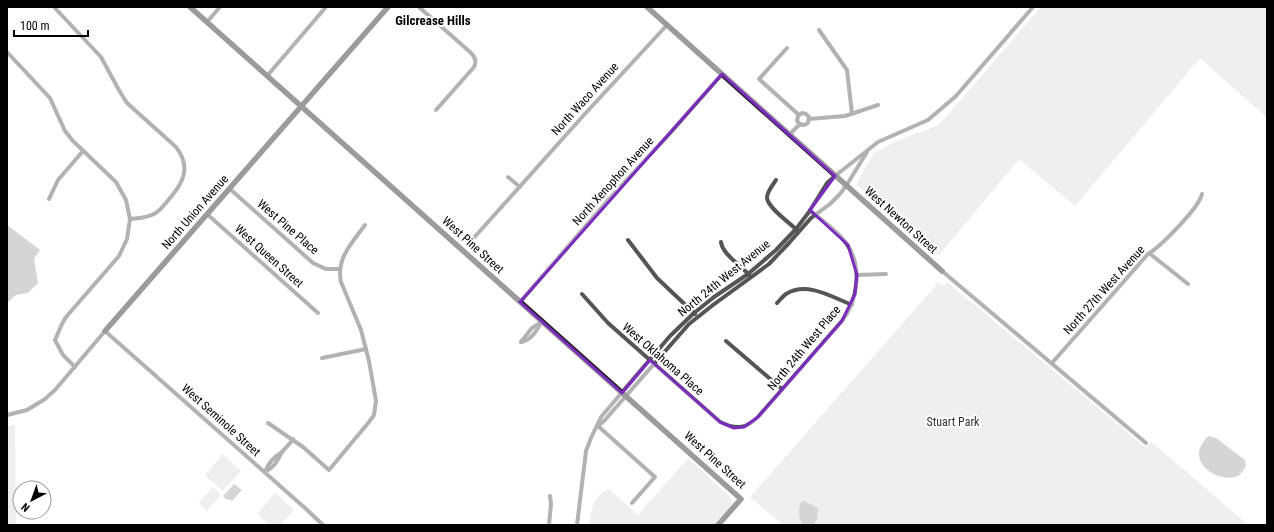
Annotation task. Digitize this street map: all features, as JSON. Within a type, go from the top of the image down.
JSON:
[{"type":"street","points":[[54,7],[101,57],[127,103],[178,150],[184,164],[184,175],[182,182],[160,210],[148,216],[130,219]]},
{"type":"street","name":"West Pine Street","points":[[190,7],[741,499],[718,525]]},
{"type":"street","points":[[207,22],[220,7]]},
{"type":"street","points":[[267,76],[326,7]]},
{"type":"street","name":"North Union Avenue","points":[[7,415],[20,413],[39,403],[55,390],[388,7]]},
{"type":"street","points":[[419,7],[470,52],[474,56],[476,62],[474,67],[436,110]]},
{"type":"street","name":"West Newton Street","points":[[647,7],[942,271],[1146,442]]},
{"type":"street","name":"North 24th West Avenue","points":[[798,230],[827,183],[878,142],[922,124],[942,108],[961,90],[1033,7]]},
{"type":"street","name":"North Waco Avenue","points":[[471,240],[582,116],[667,25]]},
{"type":"street","points":[[819,30],[847,70],[852,114]]},
{"type":"street","points":[[787,48],[759,79],[799,115]]},
{"type":"street","points":[[7,52],[50,98],[67,134],[83,151],[111,176],[119,186],[126,200],[130,219],[127,239],[119,256],[66,317],[55,340],[63,355],[75,367]]},
{"type":"street","name":"North Xenophon Avenue","points":[[520,302],[609,199],[722,74]]},
{"type":"street","points":[[809,119],[840,117],[878,105]]},
{"type":"street","points":[[799,115],[802,113],[806,114],[809,119]]},
{"type":"street","points":[[799,115],[798,121],[800,124]]},
{"type":"street","points":[[789,135],[800,124],[806,124],[809,119]]},
{"type":"street","name":"North 24th West Avenue","points":[[577,525],[586,451],[601,417],[698,317],[776,257],[798,230],[815,214],[830,204],[846,186],[861,163],[867,150]]},
{"type":"street","points":[[48,199],[58,180],[83,151]]},
{"type":"street","points":[[508,177],[520,187]]},
{"type":"street","points":[[776,180],[768,194],[769,202],[774,210],[798,230]]},
{"type":"street","name":"West Pine Place","points":[[230,189],[313,263],[326,269],[340,269]]},
{"type":"street","name":"North 27th West Avenue","points":[[1052,363],[1119,285],[1149,253],[1163,242],[1176,228],[1198,203],[1202,194]]},
{"type":"street","name":"North 24th West Place","points":[[739,428],[754,422],[842,322],[852,305],[857,275],[854,259],[848,245],[838,233],[810,210]]},
{"type":"street","name":"West Queen Street","points":[[207,214],[318,313]]},
{"type":"street","points":[[268,423],[293,439],[329,470],[370,422],[374,415],[376,401],[366,349],[361,330],[341,282],[340,269],[344,255],[365,225]]},
{"type":"street","points":[[628,240],[657,278],[698,317]]},
{"type":"street","points":[[721,242],[725,252],[750,276]]},
{"type":"street","points":[[1149,253],[1188,284]]},
{"type":"street","points":[[857,275],[886,274]]},
{"type":"street","name":"North 24th West Avenue","points":[[624,394],[650,360],[694,312],[714,297],[750,276]]},
{"type":"street","points":[[777,303],[786,294],[804,289],[821,292],[852,305]]},
{"type":"street","name":"West Oklahoma Place","points":[[582,294],[599,315],[720,422],[728,426],[739,428]]},
{"type":"street","points":[[542,321],[537,331],[528,340],[522,342],[532,328],[542,321]]},
{"type":"street","name":"West Seminole Street","points":[[105,332],[265,472],[323,525]]},
{"type":"street","points":[[726,341],[782,389]]},
{"type":"street","points":[[322,358],[366,349]]},
{"type":"street","points":[[598,426],[655,477],[632,503]]},
{"type":"street","points":[[265,472],[275,456],[282,452],[293,439]]},
{"type":"street","points":[[549,525],[551,504],[550,496]]},
{"type":"highlighted area","points":[[722,74],[835,176],[810,210],[848,245],[857,275],[855,294],[842,321],[758,417],[744,427],[734,428],[720,422],[650,360],[622,393],[520,302]]},
{"type":"green space","points":[[1041,7],[1267,7],[1267,118],[1200,58],[1075,206],[1019,159],[939,255],[856,184],[873,154],[896,141],[939,125]]},
{"type":"green space","name":"Stuart Park","points":[[939,282],[941,285],[946,285],[947,282],[1146,448],[1152,442],[1248,525],[783,525],[750,497]]},
{"type":"green space","points":[[15,425],[16,480],[12,480],[12,520],[16,520],[16,525],[7,525],[7,426]]},
{"type":"green space","points":[[223,454],[241,471],[223,491],[205,475]]},
{"type":"green space","points":[[688,458],[731,498],[732,502],[730,509],[716,525],[589,525],[594,503],[604,491],[609,489],[638,515]]},
{"type":"green space","points":[[213,487],[221,495],[207,511],[199,503]]},
{"type":"green space","points":[[275,493],[294,510],[280,525],[270,525],[257,514]]},
{"type":"shaded area","points":[[7,225],[40,250],[34,259],[38,283],[28,293],[16,295],[7,303]]},
{"type":"shaded area","points":[[1209,436],[1216,438],[1245,460],[1246,466],[1238,476],[1230,478],[1218,476],[1207,470],[1203,465],[1200,460],[1199,451],[1206,438]]},
{"type":"shaded area","points":[[234,484],[242,490],[232,501],[229,499],[227,500],[223,496]]},
{"type":"shaded area","points":[[804,501],[818,508],[817,519],[813,525],[803,525],[800,520],[799,508],[801,502]]},
{"type":"waterway","points":[[7,491],[7,511]]},
{"type":"district","name":"Gilcrease Hills","points":[[433,20]]}]
